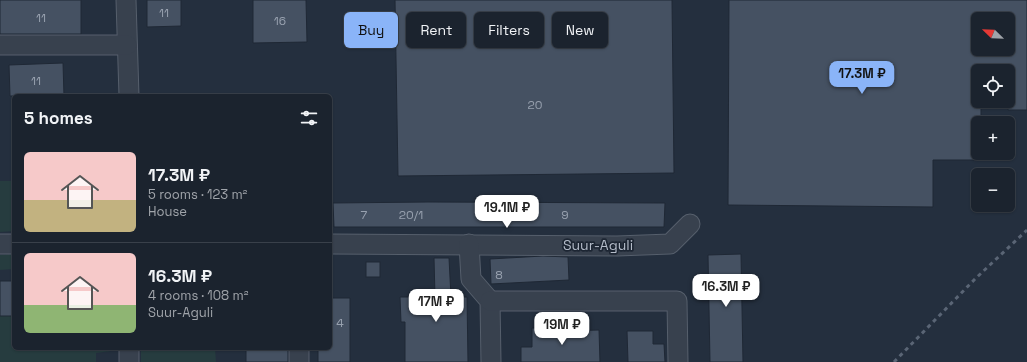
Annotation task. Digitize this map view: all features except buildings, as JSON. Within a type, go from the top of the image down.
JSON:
[{"type":"street","points":[[126,0],[129,94]]},
{"type":"street","points":[[0,45],[127,45]]},
{"type":"street","name":"Suur-Aguli","points":[[332,244],[617,246],[670,244],[690,224]]},
{"type":"street","points":[[0,244],[12,244]]},
{"type":"street","points":[[469,244],[471,279],[490,301],[491,362]]},
{"type":"street","points":[[490,301],[677,301],[678,362]]},
{"type":"street","points":[[129,350],[129,362]]},
{"type":"street","points":[[299,350],[299,362]]},
{"type":"green space","points":[[0,181],[12,181],[12,231],[0,232]]},
{"type":"green space","points":[[12,254],[12,269],[0,270],[0,255]]},
{"type":"green space","points":[[0,316],[12,316],[12,350],[111,350],[96,353],[96,362],[0,362]]},
{"type":"green space","points":[[141,350],[215,350],[216,362],[141,362]]},
{"type":"railway","points":[[894,362],[975,279],[1027,230]]}]
